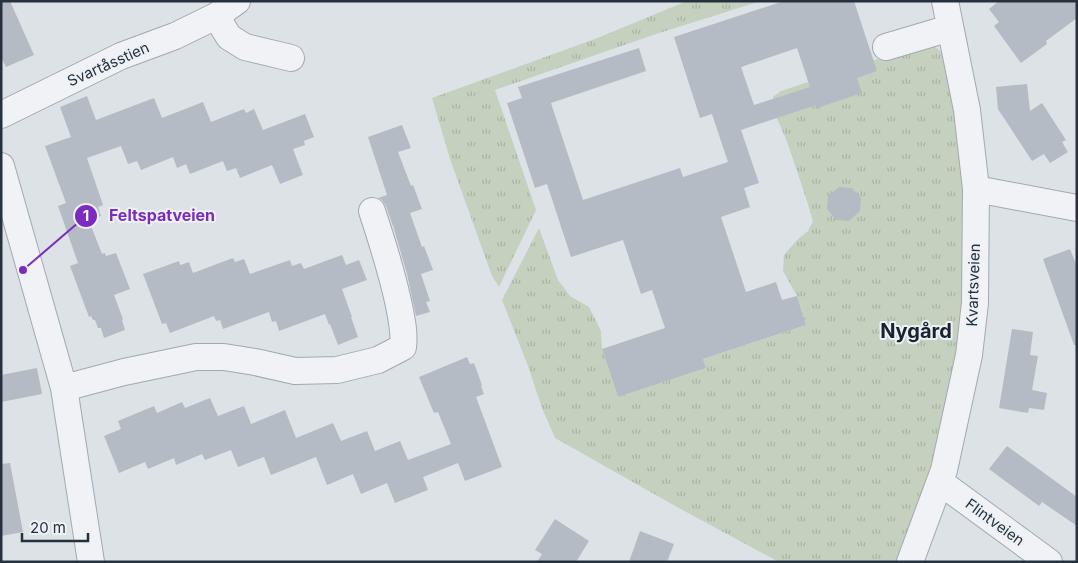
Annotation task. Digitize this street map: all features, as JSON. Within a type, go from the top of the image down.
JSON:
[{"type":"street","name":"Svartåsstien","points":[[1,115],[120,56],[175,36],[216,16],[237,1]]},
{"type":"street","name":"Kvartsveien","points":[[910,562],[940,482],[969,355],[975,303],[976,189],[967,110],[945,1]]},
{"type":"street","points":[[216,16],[229,37],[245,47],[291,58]]},
{"type":"street","points":[[886,47],[950,28]]},
{"type":"street","points":[[1,166],[64,388],[91,562]]},
{"type":"street","points":[[976,189],[1077,208]]},
{"type":"street","points":[[64,388],[196,356],[232,358],[295,371],[336,370],[378,360],[403,347],[405,337],[392,273],[372,211]]},
{"type":"street","name":"Flintveien","points":[[940,482],[1049,562]]},
{"type":"green space","points":[[687,1],[761,1],[653,35],[495,90],[536,210],[499,287],[492,276],[450,159],[432,98],[595,39]]},
{"type":"green space","points":[[923,44],[933,45],[945,55],[969,199],[960,360],[936,465],[900,562],[779,562],[555,438],[502,300],[539,228],[558,280],[570,296],[589,307],[601,331],[602,349],[618,397],[706,368],[703,359],[806,325],[797,296],[783,271],[784,255],[808,231],[813,221],[776,115],[773,97],[781,91]]},
{"type":"building","points":[[1,1],[10,1],[34,55],[6,67],[1,57]]},
{"type":"building","points":[[784,1],[854,1],[877,71],[857,78],[862,93],[817,108],[816,105],[741,130],[759,183],[744,188],[750,207],[721,217],[746,292],[776,282],[782,300],[797,296],[806,325],[703,359],[706,368],[618,397],[602,349],[665,328],[652,290],[641,294],[623,240],[571,257],[547,184],[535,188],[507,103],[522,98],[518,87],[639,48],[646,71],[551,103],[583,200],[680,168],[683,177],[728,162],[712,114],[700,118],[674,37]],"holes":[[[797,48],[810,87],[754,105],[741,67]]]},
{"type":"building","points":[[999,1],[1077,1],[1077,18],[1021,63],[994,26],[999,22],[989,9]]},
{"type":"building","points":[[1027,84],[1030,111],[1042,103],[1066,140],[1062,142],[1068,152],[1050,163],[1044,154],[1032,161],[998,109],[996,87]]},
{"type":"building","points":[[87,96],[96,120],[154,98],[162,118],[203,102],[211,122],[244,109],[246,113],[254,109],[263,130],[305,114],[314,137],[304,141],[305,145],[293,149],[303,175],[280,184],[272,165],[240,178],[236,168],[227,171],[223,161],[190,174],[186,164],[177,168],[173,157],[141,170],[137,161],[128,164],[121,146],[87,158],[103,205],[98,207],[101,216],[89,221],[102,254],[105,253],[106,256],[116,253],[130,289],[114,295],[125,330],[104,338],[101,328],[98,328],[91,316],[89,317],[70,266],[78,263],[58,206],[66,203],[45,146],[71,137],[60,107]]},
{"type":"building","points":[[402,125],[411,148],[398,152],[422,209],[410,213],[422,247],[424,246],[433,270],[421,274],[430,301],[426,302],[430,312],[416,316],[407,274],[394,229],[386,206],[378,198],[387,195],[368,137]]},
{"type":"building","points":[[839,187],[852,188],[861,198],[860,211],[849,221],[836,220],[827,209],[828,196]]},
{"type":"building","points":[[1070,249],[1077,267],[1077,345],[1074,345],[1043,259]]},
{"type":"building","points":[[342,255],[346,265],[359,260],[367,280],[342,289],[358,337],[338,345],[325,314],[279,331],[276,321],[272,322],[269,312],[223,329],[220,320],[216,321],[214,316],[170,333],[166,323],[162,324],[143,274],[179,261],[180,265],[189,262],[193,273],[233,258],[235,262],[244,259],[250,274],[290,260],[292,266],[301,263],[304,269]]},
{"type":"building","points":[[1012,329],[1033,332],[1030,355],[1038,356],[1032,390],[1047,393],[1044,410],[1029,408],[1028,413],[999,408]]},
{"type":"building","points":[[467,357],[470,364],[474,363],[482,385],[484,394],[476,397],[502,467],[465,481],[458,463],[423,477],[428,490],[395,503],[387,483],[361,494],[353,474],[327,485],[316,457],[271,475],[264,457],[238,467],[231,450],[205,460],[202,454],[176,465],[174,458],[148,469],[145,462],[119,473],[104,436],[121,429],[118,421],[154,406],[157,413],[182,402],[185,408],[210,398],[218,416],[244,406],[251,424],[285,410],[296,438],[333,423],[341,441],[367,431],[375,451],[400,441],[408,460],[451,444],[438,412],[434,413],[419,377]]},
{"type":"building","points":[[37,368],[42,394],[1,402],[1,375]]},
{"type":"building","points":[[1007,446],[1077,497],[1077,526],[1042,502],[1039,506],[989,469]]},
{"type":"building","points":[[10,463],[23,532],[1,536],[1,464]]},
{"type":"building","points":[[555,519],[589,541],[576,562],[537,562],[542,554],[535,550]]},
{"type":"building","points":[[640,531],[674,544],[667,562],[629,562]]},
{"type":"place","name":"Feltspatveien","points":[[23,270]]},
{"type":"district","name":"Nygård","points":[[916,331]]}]
